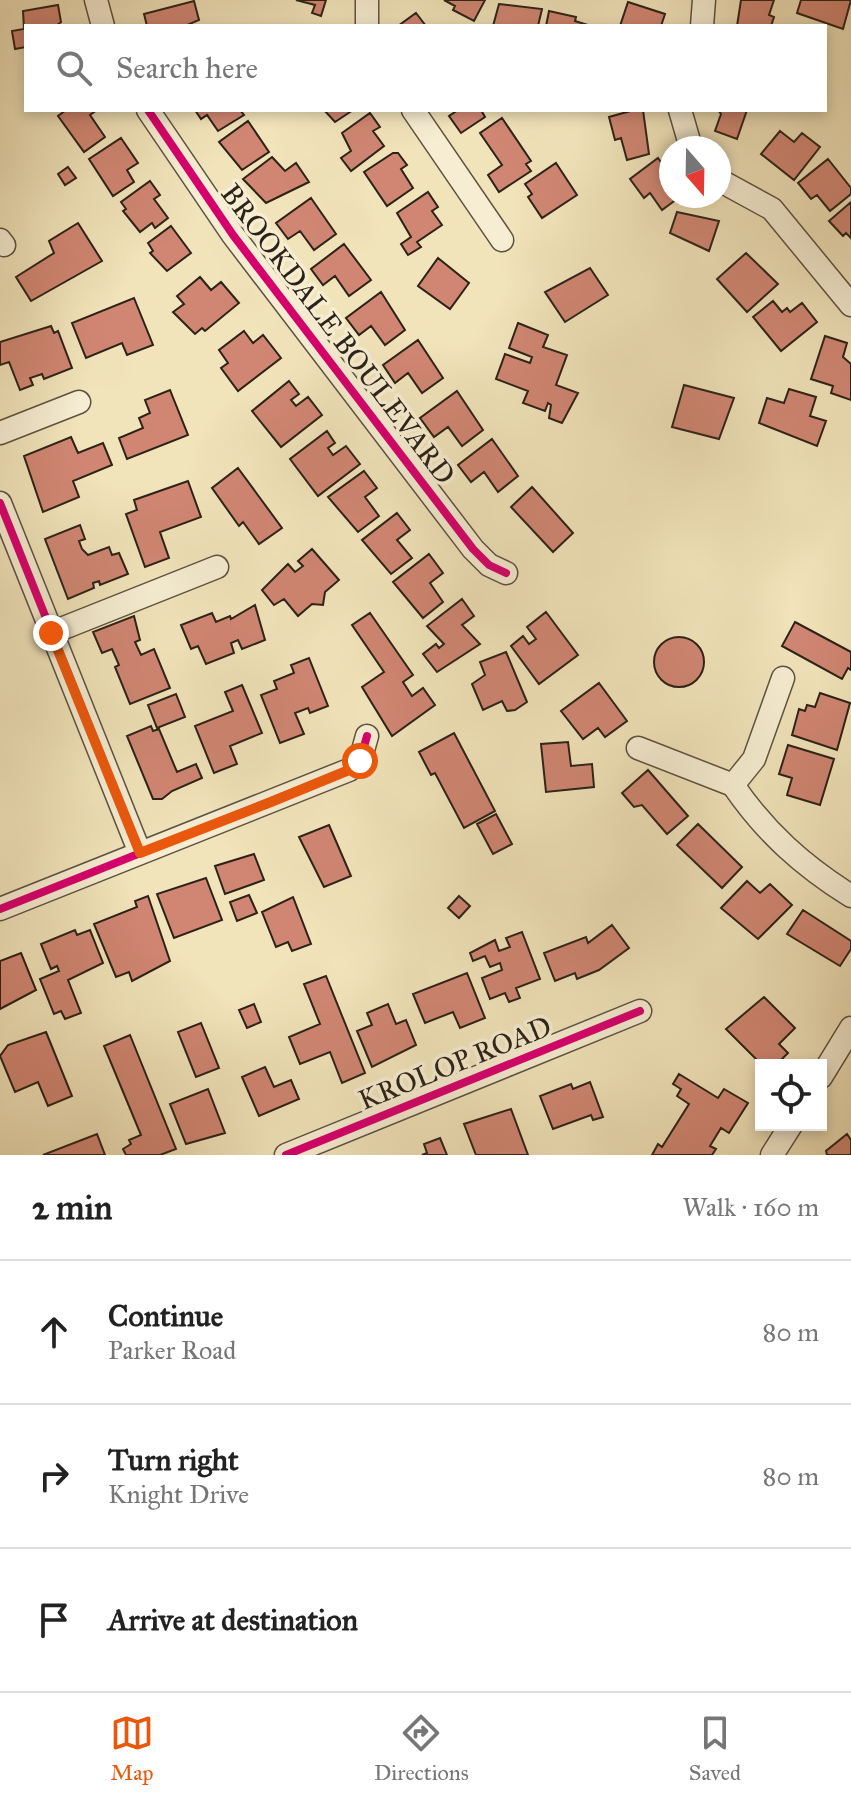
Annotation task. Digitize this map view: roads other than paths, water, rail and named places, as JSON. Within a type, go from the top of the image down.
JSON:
[{"type":"street","points":[[96,0],[102,24]]},
{"type":"street","points":[[367,0],[367,24]]},
{"type":"street","points":[[702,24],[704,0]]},
{"type":"street","name":"BROOKDALE BOULEVARD","points":[[149,112],[233,235],[473,549],[489,565],[506,573]]},
{"type":"street","points":[[414,112],[502,240]]},
{"type":"street","points":[[681,112],[688,136]]},
{"type":"street","points":[[731,187],[772,209],[851,305]]},
{"type":"street","points":[[0,433],[79,402]]},
{"type":"street","points":[[0,503],[140,853]]},
{"type":"street","points":[[51,633],[217,567]]},
{"type":"street","points":[[733,785],[754,759],[783,678]]},
{"type":"street","points":[[0,909],[349,770],[360,761],[367,736]]},
{"type":"street","points":[[638,748],[733,785],[770,834],[822,878],[851,896]]},
{"type":"street","name":"KROLOP ROAD","points":[[286,1155],[640,1011]]},
{"type":"street","points":[[827,1067],[851,1028]]},
{"type":"street","points":[[772,1155],[787,1131]]}]
